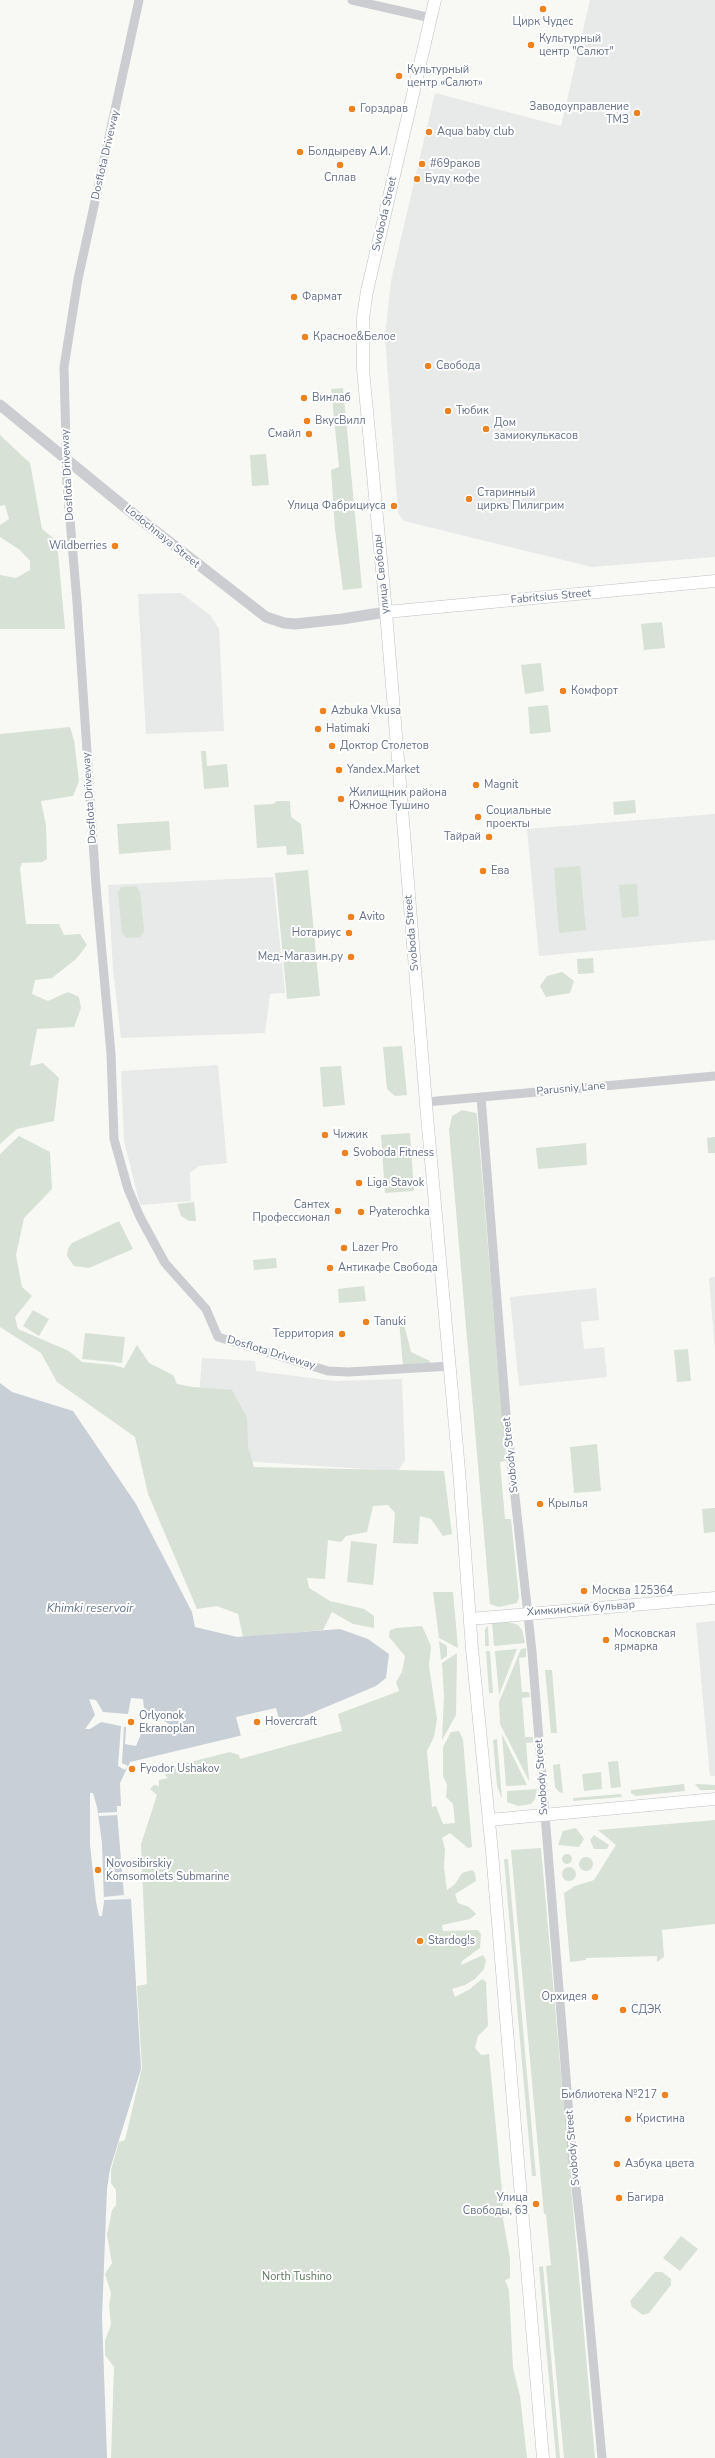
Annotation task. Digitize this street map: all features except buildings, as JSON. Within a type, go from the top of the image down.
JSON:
[{"type":"main road","points":[[430,18],[435,0]]},
{"type":"main road","name":"улица Свободы","points":[[426,1102],[386,612],[363,369],[362,318],[430,18]]},
{"type":"main road","name":"Fabritsius Street","points":[[386,612],[715,581]]},
{"type":"main road","points":[[426,1102],[451,1366],[470,1619],[489,1820],[543,2458]]},
{"type":"main road","name":"Химкинский бульвар","points":[[470,1619],[715,1598]]},
{"type":"main road","points":[[489,1820],[715,1799]]},
{"type":"street","name":"Dosflota Driveway","points":[[139,0],[78,279],[64,367],[66,457],[96,886],[111,1054],[113,1131],[128,1189],[140,1218],[165,1263],[206,1309],[218,1337],[328,1371],[348,1372],[451,1366]]},
{"type":"street","points":[[352,0],[430,18]]},
{"type":"street","points":[[0,405],[66,457],[147,525],[266,617],[279,622],[295,624],[386,612]]},
{"type":"street","name":"Parusniy Lane","points":[[426,1102],[715,1076]]},
{"type":"street","name":"Svobody Street","points":[[480,1097],[506,1414],[528,1613],[568,2072],[572,2152],[584,2259],[602,2458]]},
{"type":"shaded area","points":[[590,0],[715,0],[715,557],[592,567],[404,521],[398,513],[385,336],[391,281],[435,93],[561,126]]},
{"type":"shaded area","points":[[181,593],[210,615],[219,629],[224,731],[146,734],[138,594]]},
{"type":"shaded area","points":[[715,814],[715,940],[539,956],[527,829]]},
{"type":"shaded area","points":[[273,877],[285,993],[270,994],[265,1033],[121,1038],[113,970],[108,885]]},
{"type":"shaded area","points":[[218,1065],[227,1163],[199,1166],[190,1173],[191,1201],[140,1205],[124,1141],[121,1071]]},
{"type":"shaded area","points":[[715,1277],[715,1351],[709,1278]]},
{"type":"shaded area","points":[[596,1288],[599,1320],[581,1322],[584,1349],[604,1347],[607,1377],[519,1386],[510,1297]]},
{"type":"shaded area","points":[[202,1358],[255,1361],[256,1371],[334,1381],[402,1379],[405,1460],[398,1471],[194,1458]]},
{"type":"shaded area","points":[[715,1621],[715,1776],[710,1776],[696,1623]]},
{"type":"green space","points":[[343,388],[362,588],[343,590],[335,529],[331,470],[339,467],[331,389]]},
{"type":"green space","points":[[0,435],[30,463],[42,529],[57,541],[65,629],[0,629],[0,575],[16,578],[30,570],[30,561],[20,550],[0,537],[0,525],[9,519],[5,505],[0,506]]},
{"type":"green space","points":[[266,454],[269,485],[252,486],[250,455]]},
{"type":"green space","points":[[662,622],[665,648],[644,650],[641,624]]},
{"type":"green space","points":[[541,663],[544,691],[525,694],[521,665]]},
{"type":"green space","points":[[548,705],[551,732],[530,734],[528,707]]},
{"type":"green space","points":[[70,727],[74,740],[79,781],[73,796],[41,801],[46,825],[47,859],[42,862],[22,863],[20,868],[26,924],[59,924],[64,935],[80,934],[87,945],[76,959],[52,978],[35,980],[32,994],[48,1001],[68,992],[79,997],[81,1008],[74,1027],[37,1029],[30,1066],[43,1063],[59,1078],[54,1121],[17,1129],[0,1144],[0,734]]},
{"type":"green space","points":[[201,751],[206,751],[207,766],[227,764],[229,787],[204,789]]},
{"type":"green space","points":[[635,800],[636,813],[614,815],[613,802]]},
{"type":"green space","points":[[277,801],[290,801],[291,817],[301,824],[304,854],[287,855],[286,846],[257,848],[254,805],[273,804]]},
{"type":"green space","points":[[169,821],[171,850],[119,854],[117,824]]},
{"type":"green space","points":[[580,866],[586,930],[559,933],[554,868]]},
{"type":"green space","points":[[308,870],[320,996],[287,999],[275,873]]},
{"type":"green space","points":[[637,884],[639,916],[622,918],[619,885]]},
{"type":"green space","points":[[136,886],[140,891],[144,931],[141,937],[127,938],[122,933],[118,893],[121,887]]},
{"type":"green space","points":[[593,958],[594,973],[578,974],[577,959]]},
{"type":"green space","points":[[562,972],[574,981],[570,993],[546,997],[540,986],[547,976]]},
{"type":"green space","points":[[402,1046],[407,1095],[395,1096],[387,1089],[383,1047]]},
{"type":"green space","points":[[341,1066],[345,1105],[323,1107],[320,1067]]},
{"type":"green space","points":[[462,1110],[476,1113],[477,1116],[506,1461],[500,1462],[505,1519],[511,1519],[519,1597],[517,1603],[499,1607],[490,1604],[449,1130],[452,1116]]},
{"type":"green space","points":[[410,1133],[414,1191],[385,1193],[381,1135]]},
{"type":"green space","points":[[19,1136],[50,1152],[52,1189],[24,1218],[16,1255],[22,1287],[32,1296],[15,1317],[18,1329],[69,1351],[82,1362],[113,1365],[124,1368],[137,1345],[149,1363],[173,1375],[177,1384],[193,1387],[232,1390],[247,1418],[248,1447],[254,1467],[444,1471],[452,1534],[443,1536],[431,1519],[420,1516],[418,1544],[393,1543],[395,1513],[388,1505],[373,1506],[367,1532],[346,1536],[341,1542],[328,1540],[325,1579],[307,1578],[309,1588],[330,1601],[364,1609],[374,1616],[374,1628],[353,1624],[332,1612],[323,1630],[243,1637],[238,1614],[217,1606],[197,1609],[148,1494],[135,1437],[57,1382],[41,1353],[0,1327],[0,1154]]},
{"type":"green space","points":[[715,1137],[715,1153],[708,1153],[707,1138]]},
{"type":"green space","points":[[586,1143],[587,1165],[538,1169],[536,1148]]},
{"type":"green space","points":[[194,1202],[196,1221],[189,1221],[181,1216],[177,1204]]},
{"type":"green space","points":[[119,1221],[133,1249],[89,1268],[74,1266],[67,1256],[68,1249],[72,1243]]},
{"type":"green space","points":[[276,1258],[277,1268],[254,1270],[253,1260]]},
{"type":"green space","points":[[364,1286],[366,1301],[339,1303],[338,1289]]},
{"type":"green space","points":[[33,1310],[49,1319],[39,1336],[23,1326]]},
{"type":"green space","points":[[399,1320],[403,1320],[411,1352],[430,1361],[430,1363],[403,1366]]},
{"type":"green space","points":[[85,1333],[125,1337],[122,1363],[82,1359]]},
{"type":"green space","points":[[688,1349],[691,1381],[677,1382],[674,1350]]},
{"type":"green space","points":[[597,1444],[601,1491],[574,1493],[570,1447]]},
{"type":"green space","points":[[715,1508],[715,1532],[704,1533],[702,1509]]},
{"type":"green space","points":[[351,1541],[377,1544],[373,1585],[347,1582]]},
{"type":"green space","points":[[433,1592],[453,1592],[458,1648],[439,1638]]},
{"type":"green space","points":[[509,1622],[518,1625],[522,1630],[525,1643],[494,1646],[492,1623]]},
{"type":"green space","name":"North Tushino","points":[[422,1626],[431,1646],[429,1666],[437,1719],[434,1737],[427,1751],[432,1807],[436,1806],[443,1824],[455,1823],[453,1804],[446,1797],[447,1785],[443,1776],[443,1747],[451,1732],[459,1731],[463,1740],[472,1847],[468,1848],[450,1833],[442,1838],[445,1849],[444,1868],[447,1890],[455,1884],[462,1873],[472,1870],[475,1873],[476,1881],[455,1894],[458,1903],[469,1907],[476,1914],[470,1919],[442,1925],[443,1931],[478,1930],[481,1934],[480,1948],[462,1961],[461,1965],[483,1955],[486,1960],[484,1969],[475,1979],[465,1985],[452,1989],[455,1997],[470,1989],[482,1979],[486,1982],[488,2026],[478,2036],[475,2048],[481,2055],[489,2054],[504,2212],[503,2219],[510,2258],[510,2278],[505,2280],[509,2290],[513,2368],[520,2396],[527,2458],[111,2458],[114,2367],[105,2355],[105,2340],[111,2325],[109,2305],[111,2293],[105,2274],[112,2263],[107,2235],[112,2210],[116,2205],[116,2190],[111,2183],[111,2170],[119,2142],[125,2140],[142,2068],[137,1986],[147,1984],[141,1844],[157,1795],[150,1789],[154,1785],[159,1786],[159,1780],[168,1778],[165,1775],[170,1767],[230,1752],[239,1755],[240,1759],[342,1731],[338,1714],[399,1691],[396,1682],[402,1672],[405,1656],[389,1637],[390,1630],[396,1628]]},
{"type":"green space","points":[[488,1626],[489,1646],[485,1646],[485,1629]]},
{"type":"green space","points":[[439,1641],[447,1646],[447,1656],[441,1660]]},
{"type":"green space","points":[[526,1648],[526,1657],[519,1658],[522,1692],[529,1692],[530,1697],[522,1698],[525,1737],[533,1737],[533,1742],[526,1743],[529,1781],[500,1724],[499,1702],[521,1649]]},
{"type":"green space","points":[[517,1649],[499,1695],[495,1651]]},
{"type":"green space","points":[[486,1651],[490,1651],[493,1693],[489,1693]]},
{"type":"green space","points":[[457,1653],[456,1715],[442,1740],[444,1696],[442,1663]]},
{"type":"green space","points":[[545,1670],[552,1670],[557,1733],[551,1733]]},
{"type":"green space","points":[[502,1734],[527,1785],[506,1786]]},
{"type":"green space","points":[[497,1739],[502,1799],[497,1786],[493,1740]]},
{"type":"green space","points":[[618,1761],[621,1787],[611,1788],[608,1762]]},
{"type":"green space","points":[[560,1764],[563,1793],[559,1792],[555,1787],[553,1765]]},
{"type":"green space","points":[[601,1772],[602,1789],[584,1791],[582,1774]]},
{"type":"green space","points":[[684,1784],[685,1791],[636,1796],[631,1793],[631,1790]]},
{"type":"green space","points":[[695,1784],[715,1785],[715,1790],[700,1790]]},
{"type":"green space","points":[[537,1789],[535,1799],[531,1804],[518,1806],[507,1802],[507,1791]]},
{"type":"green space","points":[[621,1794],[622,1797],[573,1801],[573,1798]]},
{"type":"green space","points":[[715,1820],[715,1924],[662,1930],[664,1957],[657,1962],[657,1956],[586,1958],[586,1960],[570,1962],[564,1893],[575,1886],[594,1880],[616,1845],[598,1830]]},
{"type":"green space","points":[[576,1828],[584,1839],[579,1847],[558,1845],[563,1831]]},
{"type":"green space","points":[[594,1835],[609,1845],[607,1849],[594,1849],[590,1840]]},
{"type":"green space","points":[[541,1848],[595,2458],[564,2458],[546,2266],[551,2265],[546,2214],[544,2214],[511,1850]]},
{"type":"green space","points":[[565,1854],[569,1854],[572,1859],[569,1864],[565,1864],[562,1861],[562,1857]]},
{"type":"green space","points":[[586,1857],[591,1859],[593,1864],[591,1869],[586,1871],[581,1869],[579,1864],[581,1859]]},
{"type":"green space","points":[[504,1859],[508,1859],[536,2176],[532,2176]]},
{"type":"green space","points":[[569,1867],[574,1869],[576,1874],[574,1879],[569,1881],[564,1879],[562,1874],[564,1869]]},
{"type":"green space","points":[[681,2236],[698,2249],[680,2271],[663,2258]]},
{"type":"green space","points":[[543,2266],[560,2458],[556,2458],[539,2267]]},
{"type":"green space","points":[[655,2272],[662,2272],[671,2279],[671,2285],[649,2313],[643,2315],[632,2307],[630,2301]]},
{"type":"water","name":"Khimki reservoir","points":[[0,1383],[12,1392],[73,1411],[136,1504],[192,1612],[195,1627],[237,1637],[340,1629],[368,1639],[389,1654],[386,1678],[376,1686],[281,1726],[130,1762],[120,1783],[121,1806],[117,1806],[117,1812],[124,1895],[131,1899],[141,2069],[110,2169],[107,2189],[102,2317],[107,2458],[0,2458]],"holes":[[[131,1698],[143,1699],[145,1718],[164,1721],[171,1725],[170,1728],[163,1730],[143,1729],[136,1746],[125,1744],[126,1727],[101,1722],[90,1729],[85,1729],[95,1715],[89,1699],[96,1700],[103,1712],[128,1714]],[[90,1793],[93,1793],[97,1807],[102,1843],[104,1902],[102,1916],[99,1916],[96,1902],[90,1844]]]},
{"type":"pier","points":[[276,1708],[281,1726],[241,1736],[236,1717]]},
{"type":"pier","points":[[121,1726],[124,1726],[122,1763],[128,1766],[125,1770],[118,1766]]},
{"type":"pier","points":[[117,1812],[118,1815],[99,1816],[98,1813]]},
{"type":"pier","points":[[124,1895],[131,1899],[104,1900],[104,1897]]},
{"type":"place","name":"Цирк Чудес","points":[[543,9]]},
{"type":"place","name":"Культурный центр \"Салют\"","points":[[531,45]]},
{"type":"place","name":"Культурный центр «Салют»","points":[[399,76]]},
{"type":"place","name":"Горздрав","points":[[352,109]]},
{"type":"place","name":"Заводоуправление ТМЗ","points":[[637,113]]},
{"type":"place","name":"Aqua baby club","points":[[429,132]]},
{"type":"place","name":"Болдыреву А.И.","points":[[300,152]]},
{"type":"place","name":"#69раков","points":[[422,164]]},
{"type":"place","name":"Сплав","points":[[340,165]]},
{"type":"place","name":"Буду кофе","points":[[417,179]]},
{"type":"place","name":"Фармат","points":[[294,297]]},
{"type":"place","name":"Красное&Белое","points":[[305,337]]},
{"type":"place","name":"Свобода","points":[[428,366]]},
{"type":"place","name":"Винлаб","points":[[304,398]]},
{"type":"place","name":"Тюбик","points":[[448,411]]},
{"type":"place","name":"ВкусВилл","points":[[307,421]]},
{"type":"place","name":"Дом замиокулькасов","points":[[486,429]]},
{"type":"place","name":"Смайл","points":[[309,434]]},
{"type":"place","name":"Старинный циркъ Пилигрим","points":[[469,499]]},
{"type":"place","name":"Улица Фабрициуса","points":[[394,506]]},
{"type":"place","name":"Wildberries","points":[[115,546]]},
{"type":"place","name":"Комфорт","points":[[563,691]]},
{"type":"place","name":"Azbuka Vkusa","points":[[323,711]]},
{"type":"place","name":"Hatimaki","points":[[318,729]]},
{"type":"place","name":"Доктор Столетов","points":[[332,746]]},
{"type":"place","name":"Yandex.Market","points":[[339,770]]},
{"type":"place","name":"Magnit","points":[[476,785]]},
{"type":"place","name":"Жилищник района Южное Тушино","points":[[341,799]]},
{"type":"place","name":"Социальные проекты","points":[[478,817]]},
{"type":"place","name":"Тайрай","points":[[489,837]]},
{"type":"place","name":"Ева","points":[[483,871]]},
{"type":"place","name":"Avito","points":[[351,917]]},
{"type":"place","name":"Нотариус","points":[[349,933]]},
{"type":"place","name":"Мед-Магазин.ру","points":[[351,957]]},
{"type":"place","name":"Чижик","points":[[325,1135]]},
{"type":"place","name":"Svoboda Fitness","points":[[345,1153]]},
{"type":"place","name":"Liga Stavok","points":[[359,1183]]},
{"type":"place","name":"Сантех Профессионал","points":[[338,1211]]},
{"type":"place","name":"Pyaterochka","points":[[361,1212]]},
{"type":"place","name":"Lazer Pro","points":[[344,1248]]},
{"type":"place","name":"Антикафе Свобода","points":[[330,1268]]},
{"type":"place","name":"Tanuki","points":[[366,1322]]},
{"type":"place","name":"Территория","points":[[342,1334]]},
{"type":"place","name":"Крылья","points":[[540,1504]]},
{"type":"place","name":"Москва 125364","points":[[584,1591]]},
{"type":"place","name":"Московская ярмарка","points":[[606,1640]]},
{"type":"place","name":"Orlyonok Ekranoplan","points":[[131,1722]]},
{"type":"place","name":"Hovercraft","points":[[257,1722]]},
{"type":"place","name":"Fyodor Ushakov","points":[[132,1769]]},
{"type":"place","name":"Novosibirskiy Komsomolets Submarine","points":[[98,1870]]},
{"type":"place","name":"Stardog!s","points":[[420,1941]]},
{"type":"place","name":"Орхидея","points":[[595,1997]]},
{"type":"place","name":"СДЭК","points":[[623,2010]]},
{"type":"place","name":"Библиотека №217","points":[[665,2095]]},
{"type":"place","name":"Кристина","points":[[628,2119]]},
{"type":"place","name":"Азбука цвета","points":[[617,2164]]},
{"type":"place","name":"Багира","points":[[619,2198]]},
{"type":"place","name":"Улица Свободы, 63","points":[[536,2204]]}]
